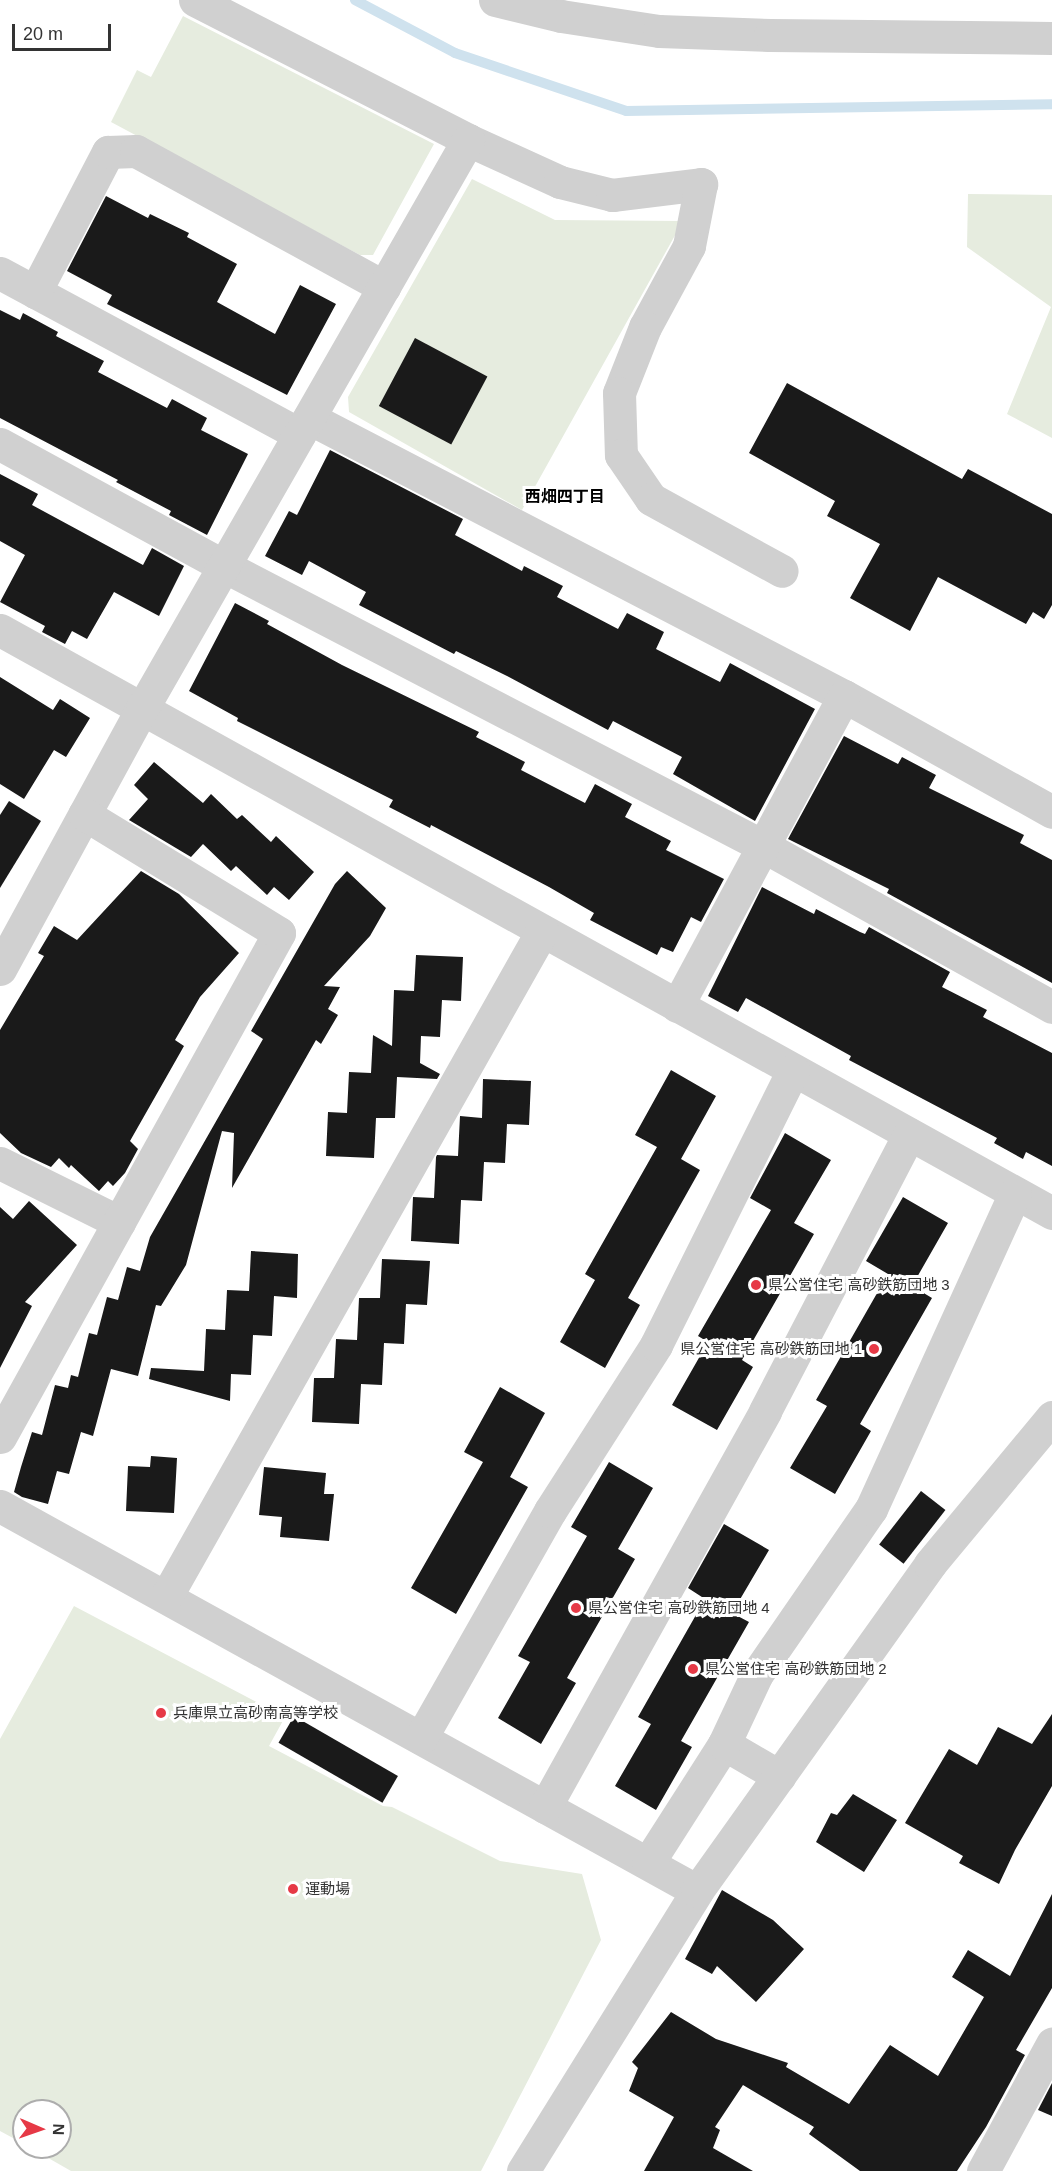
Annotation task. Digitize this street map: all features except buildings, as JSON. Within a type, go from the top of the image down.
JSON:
[{"type":"street","points":[[195,0],[468,140],[561,182],[612,195],[701,184],[689,246],[645,327],[619,393],[621,455],[651,499],[782,571]]},
{"type":"street","points":[[495,0],[561,16],[659,31],[770,35],[1052,38]]},
{"type":"street","points":[[0,969],[142,709],[468,140]]},
{"type":"street","points":[[34,292],[108,152],[136,151],[384,287]]},
{"type":"street","points":[[0,273],[844,696],[1052,812]]},
{"type":"street","points":[[0,444],[224,566],[763,846],[1052,1007]]},
{"type":"street","points":[[0,630],[1052,1213]]},
{"type":"street","points":[[677,1006],[844,696]]},
{"type":"street","points":[[0,1437],[279,933],[84,814]]},
{"type":"street","points":[[166,1598],[542,931]]},
{"type":"street","points":[[421,1738],[549,1511],[656,1345],[794,1071]]},
{"type":"street","points":[[545,1807],[765,1411],[909,1134]]},
{"type":"street","points":[[0,1163],[119,1222]]},
{"type":"street","points":[[648,1863],[724,1744],[757,1674],[871,1509],[1015,1193]]},
{"type":"street","points":[[523,2171],[697,1891],[930,1564],[1052,1417]]},
{"type":"street","points":[[0,1506],[697,1891]]},
{"type":"street","points":[[724,1744],[779,1776]]},
{"type":"street","points":[[983,2171],[1052,2044]]},
{"type":"shaded area","points":[[183,16],[434,144],[373,255],[360,255],[111,122],[137,70],[151,77]]},
{"type":"shaded area","points":[[472,179],[555,220],[683,221],[522,510],[349,412],[348,397]]},
{"type":"shaded area","points":[[968,194],[1052,195],[1052,438],[1007,414],[1051,307],[967,247]]},
{"type":"shaded area","name":"運動場","points":[[74,1606],[285,1717],[269,1746],[383,1806],[392,1807],[500,1861],[582,1874],[601,1940],[481,2171],[71,2171],[50,2159],[72,2159],[72,2099],[12,2099],[12,2138],[0,2131],[0,1739]]},
{"type":"waterway","points":[[355,0],[455,53],[626,111],[1052,104]]},
{"type":"place","name":"県公営住宅 高砂鉄筋団地 3","points":[[756,1285]]},
{"type":"place","name":"県公営住宅 高砂鉄筋団地 1","points":[[874,1349]]},
{"type":"place","name":"県公営住宅 高砂鉄筋団地 4","points":[[576,1608]]},
{"type":"place","name":"県公営住宅 高砂鉄筋団地 2","points":[[693,1669]]},
{"type":"place","name":"兵庫県立高砂南高等学校","points":[[161,1713]]},
{"type":"place","name":"運動場","points":[[293,1889]]},
{"type":"district","name":"西畑四丁目","points":[[565,497]]}]
